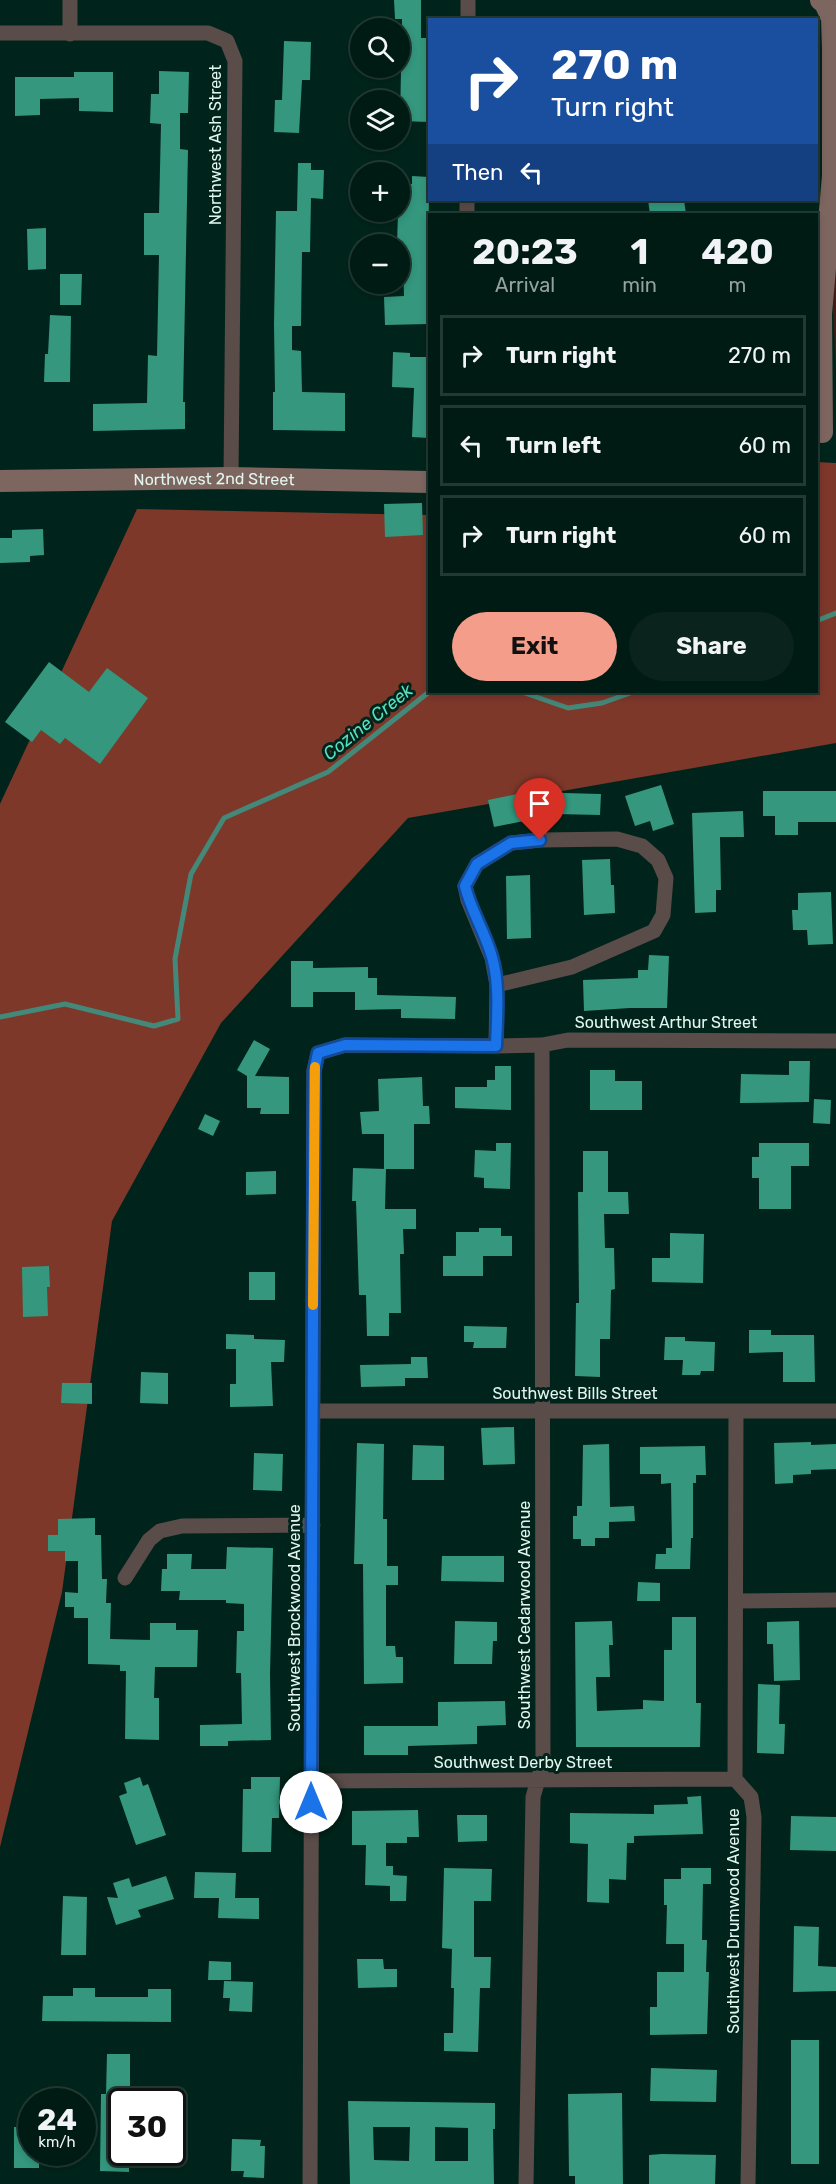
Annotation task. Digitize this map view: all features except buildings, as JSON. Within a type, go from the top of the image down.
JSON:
[{"type":"street","points":[[70,0],[70,34]]},
{"type":"street","points":[[468,0],[468,18]]},
{"type":"street","points":[[823,1],[832,18],[834,50],[833,176],[822,302],[825,432]]},
{"type":"street","name":"Northwest Ash Street","points":[[0,33],[208,33],[227,41],[235,60],[231,478]]},
{"type":"street","name":"Northwest 2nd Street","points":[[0,481],[231,478],[428,482]]},
{"type":"street","points":[[496,1046],[497,985],[492,958],[468,900],[465,886],[477,864],[511,843],[540,840],[616,839],[642,846],[658,860],[666,878],[663,915],[654,931],[572,967],[497,985]]},
{"type":"street","name":"Southwest Arthur Street","points":[[318,1053],[345,1045],[542,1045],[568,1040],[836,1041]]},
{"type":"street","name":"Southwest Cedarwood Avenue","points":[[526,2184],[533,1797],[543,1763],[542,1045]]},
{"type":"street","name":"Southwest Brockwood Avenue","points":[[310,2184],[314,1071],[318,1053]]},
{"type":"street","name":"Southwest Bills Street","points":[[313,1411],[836,1412]]},
{"type":"street","points":[[735,1779],[736,1412]]},
{"type":"street","points":[[125,1578],[149,1540],[160,1531],[182,1526],[313,1524]]},
{"type":"street","points":[[736,1601],[836,1600]]},
{"type":"street","name":"Southwest Derby Street","points":[[311,1781],[735,1779]]},
{"type":"street","name":"Southwest Drumwood Avenue","points":[[735,1779],[751,1797],[754,1817],[748,2184]]},
{"type":"shaded area","points":[[836,251],[836,370],[832,288]]},
{"type":"shaded area","points":[[818,462],[836,463],[836,743],[408,818],[221,1023],[112,1221],[62,1592],[0,1847],[0,804],[137,509],[428,515],[428,693],[818,693]]},
{"type":"waterway","name":"Cozine Creek","points":[[818,620],[836,613]]},
{"type":"waterway","name":"Cozine Creek","points":[[0,1017],[65,1004],[154,1026],[178,1019],[175,959],[191,874],[224,818],[328,772],[428,693]]},
{"type":"waterway","name":"Cozine Creek","points":[[525,693],[568,708],[602,703],[630,693]]},
{"type":"slow traffic","points":[[313,1305],[315,1067]]},
{"type":"route","points":[[311,1802],[314,1071],[318,1053],[345,1045],[496,1046],[497,985],[492,958],[468,900],[465,886],[470,873],[477,864],[511,843],[540,840]]}]
